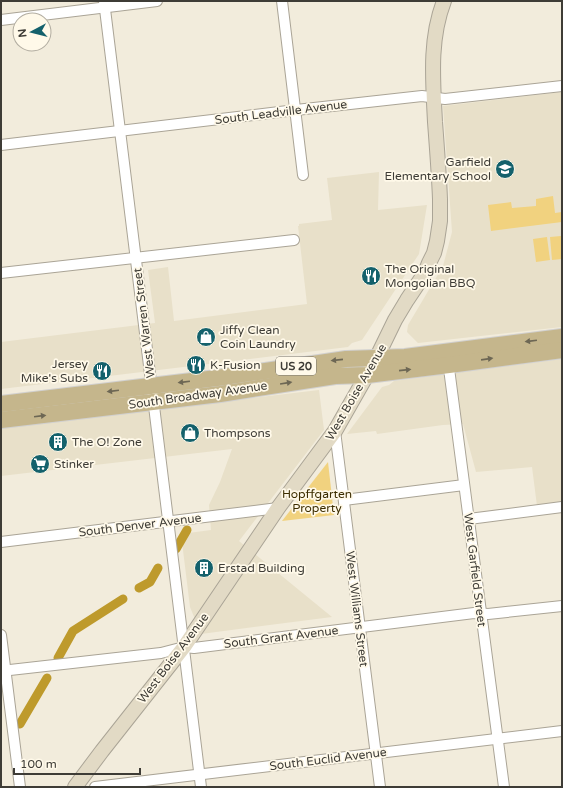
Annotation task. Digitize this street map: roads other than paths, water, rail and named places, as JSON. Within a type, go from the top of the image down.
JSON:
[{"type":"main road","name":"South Broadway Avenue","points":[[1,404],[153,394],[220,394],[335,376],[367,374],[562,337]]},
{"type":"main road","name":"South Broadway Avenue","points":[[1,420],[153,394],[224,377],[346,359],[405,357],[448,359],[562,350]]},
{"type":"street","points":[[1,20],[105,4],[157,1]]},
{"type":"street","points":[[282,1],[303,175]]},
{"type":"street","name":"West Boise Avenue","points":[[75,787],[184,647],[278,508],[335,431],[376,359],[406,300],[424,273],[434,253],[440,221],[440,199],[434,98],[433,43],[444,1]]},
{"type":"street","name":"West Warren Street","points":[[105,4],[201,787]]},
{"type":"street","name":"South Leadville Avenue","points":[[1,146],[422,96],[445,99],[562,86]]},
{"type":"street","points":[[1,273],[294,240]]},
{"type":"street","name":"West Garfield Street","points":[[448,359],[504,787]]},
{"type":"street","name":"West Williams Street","points":[[335,431],[380,787]]},
{"type":"street","points":[[344,500],[464,485]]},
{"type":"street","points":[[469,520],[562,507]]},
{"type":"street","name":"South Denver Avenue","points":[[1,542],[278,508]]},
{"type":"street","name":"South Grant Avenue","points":[[3,671],[161,653],[184,647],[194,648],[474,613],[488,614],[562,606]]},
{"type":"street","points":[[1,635],[3,671],[20,787]]},
{"type":"street","name":"South Euclid Avenue","points":[[94,787],[562,731]]},
{"type":"waterway","points":[[176,549],[187,530]]},
{"type":"waterway","points":[[139,588],[150,582],[158,568]]},
{"type":"waterway","points":[[58,658],[73,631],[123,599]]},
{"type":"waterway","points":[[20,724],[47,678]]},
{"type":"place","name":"Garfield Elementary School","points":[[505,169]]},
{"type":"place","name":"The Original Mongolian BBQ","points":[[371,276]]},
{"type":"place","name":"Jiffy Clean Coin Laundry","points":[[206,337]]},
{"type":"place","name":"K-Fusion","points":[[196,365]]},
{"type":"place","name":"Jersey Mike's Subs","points":[[102,371]]},
{"type":"place","name":"Thompsons","points":[[190,433]]},
{"type":"place","name":"The O! Zone","points":[[58,442]]},
{"type":"place","name":"Stinker","points":[[40,464]]},
{"type":"place","name":"Erstad Building","points":[[204,568]]},
{"type":"park label","name":"Hopffgarten Property","points":[[317,501]]}]
